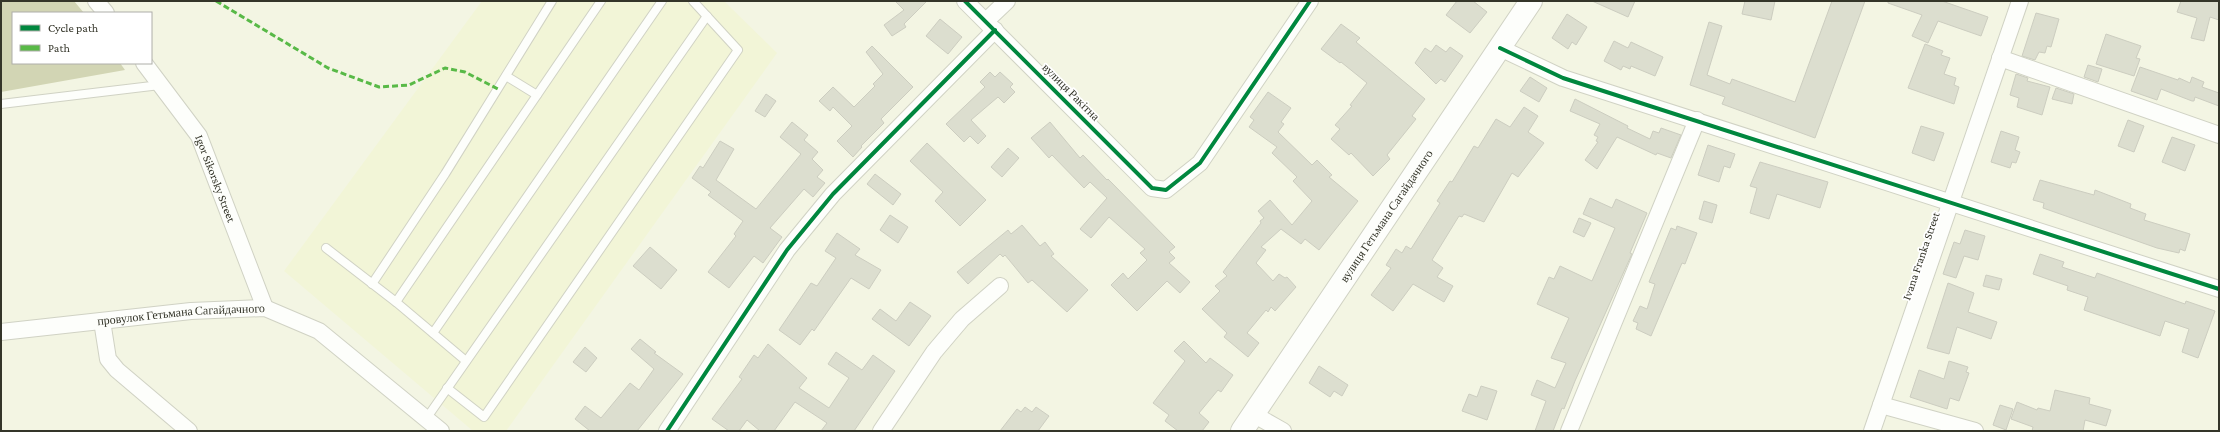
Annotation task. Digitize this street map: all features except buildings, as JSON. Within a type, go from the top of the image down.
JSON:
[{"type":"main road","name":"вулиця Гетьмана Сагайдачного","points":[[1248,422],[1531,1]]},
{"type":"street","points":[[96,1],[105,12]]},
{"type":"street","name":"вулиця Ракітна","points":[[965,1],[1152,188],[1166,190],[1200,162],[1310,1]]},
{"type":"street","points":[[667,431],[787,250],[828,201],[990,26],[1007,1]]},
{"type":"street","name":"Ivana Franka Street","points":[[1872,431],[2020,1]]},
{"type":"street","points":[[1500,48],[1563,78],[2219,289]]},
{"type":"street","points":[[2000,58],[2219,135]]},
{"type":"street","name":"Igor Sikorsky Street","points":[[145,64],[199,136],[265,308]]},
{"type":"street","points":[[1569,431],[1697,120]]},
{"type":"street","points":[[881,431],[934,352],[962,319],[1000,286]]},
{"type":"street","name":"провулок Гетьмана Сагайдачного","points":[[1,332],[191,312],[265,308],[319,331],[441,431]]},
{"type":"street","points":[[102,321],[108,359],[117,370],[189,431]]},
{"type":"street","points":[[1881,405],[1975,431]]},
{"type":"street","points":[[1248,422],[1284,431]]},
{"type":"lane","points":[[372,284],[506,76],[552,1]]},
{"type":"lane","points":[[396,302],[601,1]]},
{"type":"lane","points":[[433,333],[662,1]]},
{"type":"lane","points":[[447,388],[484,417],[738,50],[693,1]]},
{"type":"lane","points":[[426,419],[707,16]]},
{"type":"lane","points":[[506,76],[537,95]]},
{"type":"lane","points":[[1,104],[160,85]]},
{"type":"lane","points":[[326,248],[396,302],[466,361]]},
{"type":"shaded area","points":[[1,1],[74,1],[83,12],[12,12],[12,64],[121,64],[125,70],[1,92]]},
{"type":"shaded area","points":[[482,1],[724,1],[777,53],[506,431],[473,431],[284,271]]},
{"type":"marked path","points":[[216,1],[328,68],[379,87],[409,85],[445,68],[465,72],[498,89]]},
{"type":"cycle path","points":[[965,1],[1152,188],[1166,190],[1200,163],[1310,1]]},
{"type":"cycle path","points":[[667,431],[787,250],[833,194],[995,30]]},
{"type":"cycle path","points":[[1500,48],[1563,78],[2219,289]]}]
